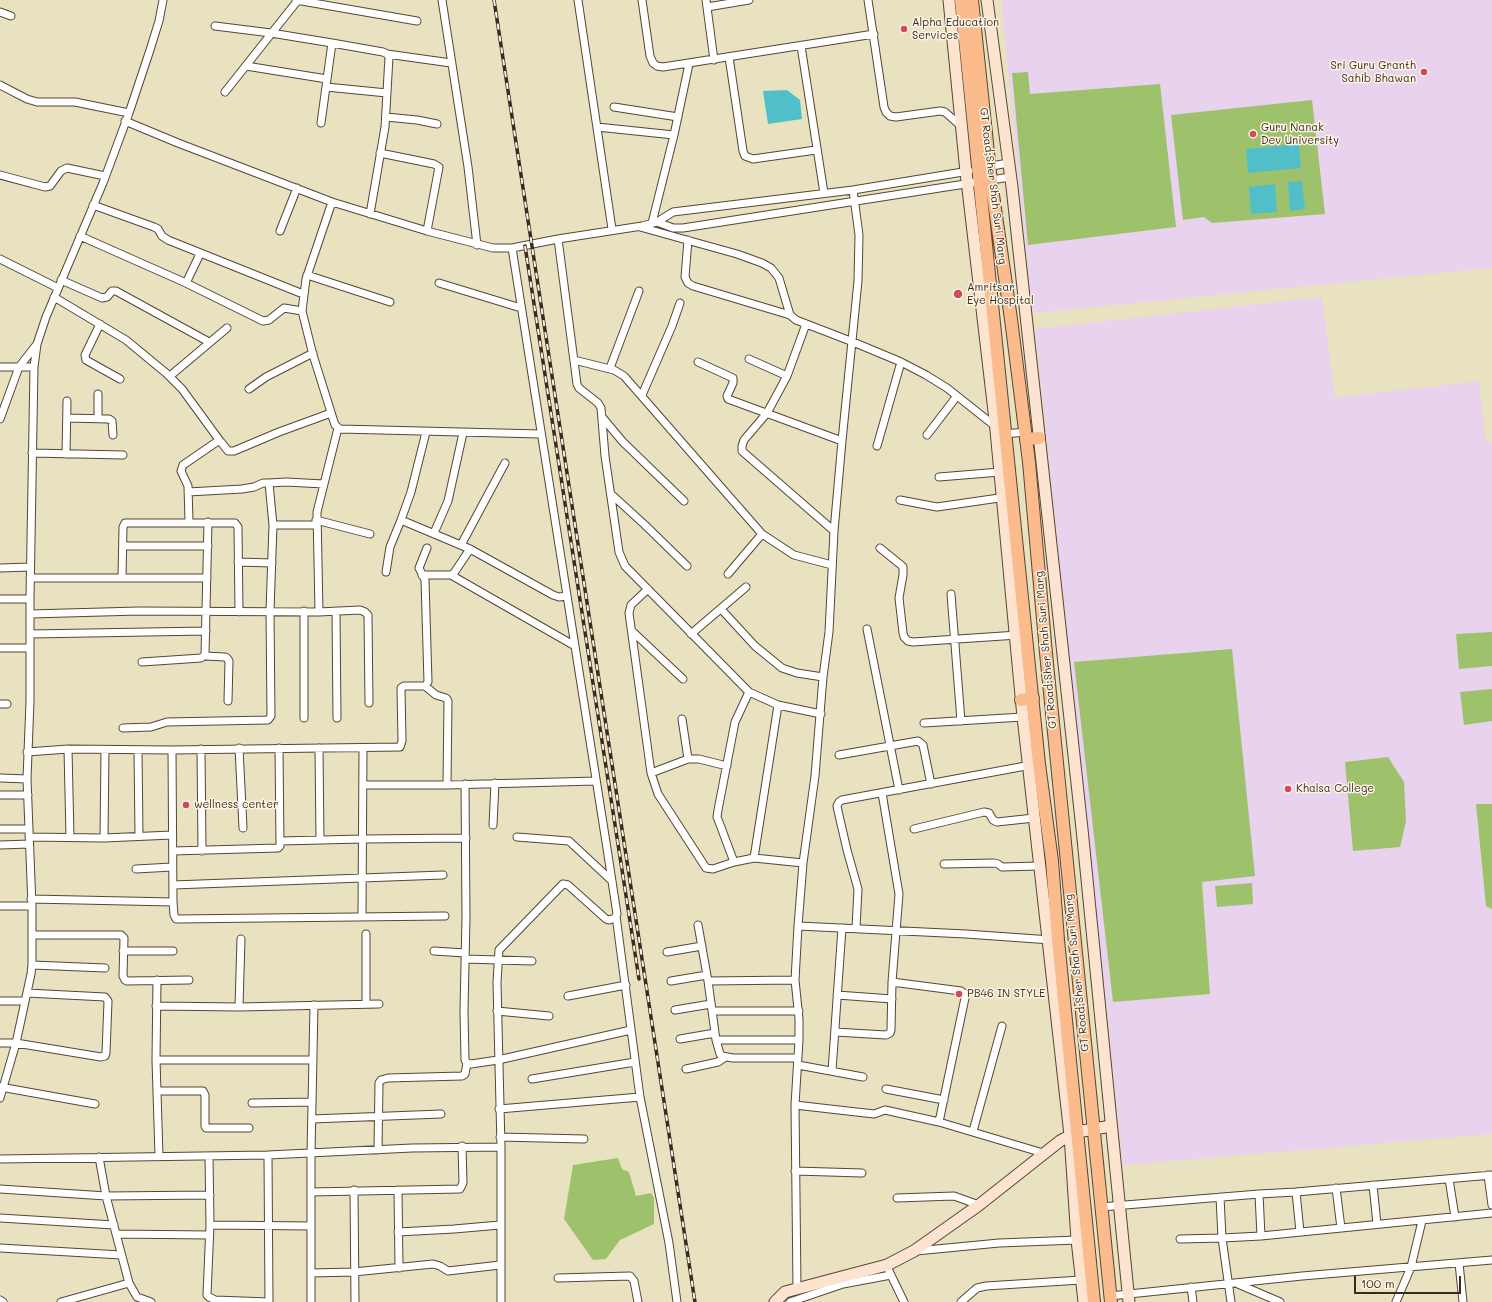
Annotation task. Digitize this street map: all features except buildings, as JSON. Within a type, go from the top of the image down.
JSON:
[{"type":"main road","points":[[949,0],[966,172],[979,183]]},
{"type":"main road","name":"GT Road;Sher Shah Suri Marg","points":[[961,0],[984,168]]},
{"type":"main road","name":"GT Road;Sher Shah Suri Marg","points":[[972,0],[984,168],[979,183],[1007,497],[1034,765],[1047,816],[1052,861],[1052,940],[1094,1302]]},
{"type":"main road","points":[[987,0],[1010,178],[1082,829],[1128,1298]]},
{"type":"main road","name":"GT Road;Sher Shah Suri Marg","points":[[979,183],[1011,319],[1025,436],[1092,1129],[1110,1299]]},
{"type":"main road","points":[[1001,431],[1000,472],[1007,497]]},
{"type":"main road","points":[[1025,436],[1039,438]]},
{"type":"main road","points":[[1027,699],[1023,718],[1034,765],[1034,818],[1039,866],[1052,940]]},
{"type":"main road","points":[[775,1302],[785,1292],[797,1288],[889,1270],[979,1205],[1043,1153],[1074,1134],[1111,1126]]},
{"type":"main road","points":[[1074,1134],[1077,1240],[1084,1302]]},
{"type":"street","points":[[0,1098],[1,1088],[16,1043],[32,965],[27,752],[34,367],[37,344],[54,297],[105,176],[129,113],[159,21],[163,0]]},
{"type":"street","points":[[225,92],[297,0],[417,21]]},
{"type":"street","points":[[442,0],[468,167],[477,245]]},
{"type":"street","points":[[578,0],[612,229]]},
{"type":"street","points":[[642,0],[650,56],[653,63],[657,66],[663,67],[874,34]]},
{"type":"street","points":[[714,60],[706,3],[749,0]]},
{"type":"street","points":[[868,0],[886,112],[890,116],[896,117],[940,111],[945,112],[962,127]]},
{"type":"street","points":[[0,12],[11,16]]},
{"type":"street","points":[[215,26],[271,33],[388,54],[451,63]]},
{"type":"street","points":[[321,123],[332,43]]},
{"type":"street","points":[[800,46],[824,193]]},
{"type":"street","points":[[370,214],[386,117],[388,54]]},
{"type":"street","points":[[729,57],[745,156],[753,159],[816,150]]},
{"type":"street","points":[[654,223],[678,117],[688,64]]},
{"type":"street","points":[[246,66],[327,83],[387,93]]},
{"type":"street","points":[[0,85],[27,99],[37,102],[75,102],[129,113]]},
{"type":"street","points":[[614,107],[678,117]]},
{"type":"street","points":[[386,117],[417,120],[437,124]]},
{"type":"street","points":[[125,121],[332,202],[427,231],[493,248],[512,248],[612,229],[654,223],[667,215],[681,211],[853,190],[966,172],[1008,163]]},
{"type":"street","points":[[597,127],[674,135]]},
{"type":"street","points":[[380,153],[434,164],[439,168],[427,231]]},
{"type":"street","points":[[0,175],[45,188],[50,186],[61,171],[66,168],[105,176]]},
{"type":"street","points":[[654,223],[673,228],[683,228],[1010,178]]},
{"type":"street","points":[[280,231],[297,188]]},
{"type":"street","points":[[797,1288],[795,1106],[800,1040],[799,1011],[795,980],[803,864],[815,776],[823,676],[829,632],[834,531],[859,274],[859,235],[853,190]]},
{"type":"street","points":[[332,202],[307,275],[303,294],[302,311],[331,413],[335,425],[338,428]]},
{"type":"street","points":[[93,205],[154,226],[162,236],[168,240],[303,294]]},
{"type":"street","points":[[638,226],[754,259],[770,268],[782,286],[790,315]]},
{"type":"street","points":[[80,236],[186,283],[264,321],[269,320],[284,308],[302,311]]},
{"type":"street","points":[[558,239],[578,386],[598,403],[601,408],[605,456],[619,552],[622,561],[631,573],[749,692],[778,705],[821,714]]},
{"type":"street","points":[[688,240],[685,277],[688,283],[692,286],[790,315],[796,320],[901,362],[941,384],[1001,431],[1025,436]]},
{"type":"street","points":[[512,248],[612,881],[640,1097],[669,1243],[677,1302]]},
{"type":"street","points":[[186,283],[200,254]]},
{"type":"street","points":[[0,259],[58,288]]},
{"type":"street","points":[[307,275],[390,302]]},
{"type":"street","points":[[62,280],[102,298],[107,297],[112,291],[116,290],[209,342]]},
{"type":"street","points":[[439,283],[521,308]]},
{"type":"street","points":[[610,368],[639,291]]},
{"type":"street","points":[[54,297],[126,340],[170,376],[182,389],[228,451],[234,451],[279,432],[331,413]]},
{"type":"street","points":[[642,396],[672,326],[680,303]]},
{"type":"street","points":[[100,324],[85,355],[86,360],[120,379]]},
{"type":"street","points":[[806,324],[787,376],[767,413],[744,440],[742,451],[834,531]]},
{"type":"street","points":[[170,376],[227,328]]},
{"type":"street","points":[[0,419],[2,410],[19,367],[37,344]]},
{"type":"street","points":[[249,389],[266,377],[313,353]]},
{"type":"street","points":[[749,359],[787,376]]},
{"type":"street","points":[[574,360],[610,368],[624,376],[762,534],[794,555],[832,564]]},
{"type":"street","points":[[698,362],[733,378],[733,383],[727,396],[728,399],[842,441]]},
{"type":"street","points":[[877,446],[901,362]]},
{"type":"street","points":[[0,367],[34,367]]},
{"type":"street","points":[[98,394],[98,418]]},
{"type":"street","points":[[927,435],[957,396]]},
{"type":"street","points":[[66,454],[67,401]]},
{"type":"street","points":[[602,417],[623,442],[684,501]]},
{"type":"street","points":[[67,418],[109,419],[112,421],[113,435]]},
{"type":"street","points":[[338,428],[426,432],[541,434]]},
{"type":"street","points":[[319,612],[316,523],[318,508],[338,428]]},
{"type":"street","points":[[386,572],[390,547],[402,520],[411,492],[426,432]]},
{"type":"street","points":[[434,533],[448,501],[463,432]]},
{"type":"street","points":[[189,522],[188,482],[182,473],[181,467],[216,442],[220,441]]},
{"type":"street","points":[[32,453],[123,455]]},
{"type":"street","points":[[461,545],[505,463]]},
{"type":"street","points":[[938,477],[1000,472]]},
{"type":"street","points":[[188,492],[250,488],[263,483],[286,482],[324,484]]},
{"type":"street","points":[[123,728],[151,728],[167,722],[269,719],[271,713],[270,611],[273,525],[269,483]]},
{"type":"street","points":[[611,494],[686,566]]},
{"type":"street","points":[[900,500],[937,507],[1007,497]]},
{"type":"street","points":[[402,520],[470,549],[553,595],[559,597],[567,596]]},
{"type":"street","points":[[205,656],[208,522]]},
{"type":"street","points":[[122,578],[123,527],[125,523],[232,522],[238,527],[239,612]]},
{"type":"street","points":[[273,525],[316,523],[370,534]]},
{"type":"street","points":[[728,574],[762,534]]},
{"type":"street","points":[[122,546],[208,546]]},
{"type":"street","points":[[425,686],[428,682],[425,580],[419,568],[427,548]]},
{"type":"street","points":[[880,548],[901,565],[904,571],[899,598],[903,633],[906,639],[913,642],[1020,634]]},
{"type":"street","points":[[451,575],[454,573],[470,549]]},
{"type":"street","points":[[238,562],[272,563]]},
{"type":"street","points":[[0,568],[30,567]]},
{"type":"street","points":[[422,575],[451,575],[575,646]]},
{"type":"street","points":[[30,578],[207,578]]},
{"type":"street","points":[[691,634],[721,610],[746,587]]},
{"type":"street","points":[[648,589],[630,610],[651,773],[658,794],[706,868],[713,869],[734,862],[754,858],[803,864]]},
{"type":"street","points":[[952,594],[961,721]]},
{"type":"street","points":[[0,600],[30,599]]},
{"type":"street","points":[[30,614],[139,611],[319,612],[360,610],[368,615],[369,703]]},
{"type":"street","points":[[721,610],[755,646],[782,668],[797,673],[823,676]]},
{"type":"street","points":[[336,611],[337,718]]},
{"type":"street","points":[[304,612],[304,718]]},
{"type":"street","points":[[867,629],[889,746],[899,790]]},
{"type":"street","points":[[30,634],[206,630]]},
{"type":"street","points":[[632,631],[683,679]]},
{"type":"street","points":[[0,648],[30,648]]},
{"type":"street","points":[[142,662],[205,656],[225,657],[229,661],[228,701]]},
{"type":"street","points":[[27,752],[68,749],[172,750],[239,748],[397,748],[400,747],[402,741],[401,688],[404,686],[425,686],[436,695],[446,698],[448,701],[447,785]]},
{"type":"street","points":[[734,862],[717,817],[735,722],[749,692]]},
{"type":"street","points":[[754,858],[778,705]]},
{"type":"street","points":[[924,723],[1023,718]]},
{"type":"street","points":[[682,719],[688,759]]},
{"type":"street","points":[[839,756],[914,741],[921,742],[923,745],[931,784]]},
{"type":"street","points":[[239,748],[243,828]]},
{"type":"street","points":[[172,851],[278,848],[280,846],[280,841],[278,748]]},
{"type":"street","points":[[320,748],[320,840]]},
{"type":"street","points":[[362,916],[364,785],[363,748]]},
{"type":"street","points":[[68,749],[70,837]]},
{"type":"street","points":[[201,749],[202,851]]},
{"type":"street","points":[[104,838],[105,750]]},
{"type":"street","points":[[138,750],[138,836]]},
{"type":"street","points":[[172,750],[172,867],[174,918],[178,920],[362,916],[445,916]]},
{"type":"street","points":[[651,773],[688,759],[699,759],[727,766]]},
{"type":"street","points":[[856,928],[858,890],[847,850],[838,806],[839,802],[842,800],[1034,765]]},
{"type":"street","points":[[0,778],[27,779]]},
{"type":"street","points":[[364,785],[447,785],[596,781]]},
{"type":"street","points":[[493,825],[495,783]]},
{"type":"street","points":[[378,1150],[379,1083],[383,1078],[462,1076],[465,1074],[467,1063],[464,1010],[466,838],[465,784]]},
{"type":"street","points":[[835,1032],[886,1035],[891,1030],[892,982],[899,894],[882,793]]},
{"type":"street","points":[[0,795],[28,795]]},
{"type":"street","points":[[914,829],[984,812],[989,813],[993,820],[997,822],[1034,818]]},
{"type":"street","points":[[0,829],[29,837],[104,838],[172,836]]},
{"type":"street","points":[[0,845],[29,837]]},
{"type":"street","points":[[517,837],[569,841],[612,881]]},
{"type":"street","points":[[280,841],[466,838]]},
{"type":"street","points":[[944,864],[994,863],[1002,867],[1039,866]]},
{"type":"street","points":[[136,869],[172,867]]},
{"type":"street","points":[[173,885],[443,875]]},
{"type":"street","points":[[500,1302],[501,1147],[497,982],[498,960],[501,947],[563,884],[568,885],[606,920],[613,919],[616,916]]},
{"type":"street","points":[[0,906],[31,903],[173,902]]},
{"type":"street","points":[[698,926],[708,978],[716,1036],[720,1054],[724,1058]]},
{"type":"street","points":[[798,926],[966,934],[1052,940]]},
{"type":"street","points":[[832,1071],[842,928]]},
{"type":"street","points":[[366,934],[366,1004]]},
{"type":"street","points":[[32,935],[121,935],[124,938],[123,976],[125,980],[189,980]]},
{"type":"street","points":[[239,1007],[241,939]]},
{"type":"street","points":[[667,952],[702,946]]},
{"type":"street","points":[[123,951],[173,951]]},
{"type":"street","points":[[434,951],[498,960],[532,961]]},
{"type":"street","points":[[32,965],[105,968]]},
{"type":"street","points":[[671,981],[708,978],[795,980]]},
{"type":"street","points":[[157,980],[156,1060],[159,1156]]},
{"type":"street","points":[[892,982],[961,991],[965,994],[966,998],[939,1122]]},
{"type":"street","points":[[568,996],[626,985]]},
{"type":"street","points":[[0,1043],[16,1043],[100,1057],[105,1056],[108,1001],[105,997],[27,993]]},
{"type":"street","points":[[837,995],[892,999]]},
{"type":"street","points":[[0,1001],[24,1001]]},
{"type":"street","points":[[156,1006],[239,1007],[379,1004]]},
{"type":"street","points":[[311,1302],[311,1154],[314,1005]]},
{"type":"street","points":[[675,1010],[712,1008],[799,1011]]},
{"type":"street","points":[[497,1011],[549,1016]]},
{"type":"street","points":[[973,1131],[1002,1026]]},
{"type":"street","points":[[467,1063],[471,1064],[498,1060],[631,1030]]},
{"type":"street","points":[[680,1039],[716,1036],[800,1040]]},
{"type":"street","points":[[686,1069],[718,1062],[724,1058],[798,1062],[863,1077]]},
{"type":"street","points":[[156,1060],[313,1060]]},
{"type":"street","points":[[532,1079],[635,1062]]},
{"type":"street","points":[[1,1088],[95,1104]]},
{"type":"street","points":[[886,1089],[944,1100]]},
{"type":"street","points":[[157,1091],[203,1091],[205,1095],[206,1128],[249,1128]]},
{"type":"street","points":[[499,1109],[640,1097]]},
{"type":"street","points":[[252,1103],[312,1102]]},
{"type":"street","points":[[795,1106],[874,1114],[886,1110],[973,1131],[1043,1153]]},
{"type":"street","points":[[312,1119],[441,1114]]},
{"type":"street","points":[[500,1137],[584,1139]]},
{"type":"street","points":[[0,1159],[311,1154],[462,1146],[501,1147]]},
{"type":"street","points":[[311,1192],[460,1189],[463,1183],[462,1146]]},
{"type":"street","points":[[209,1156],[210,1225],[206,1289],[209,1297],[215,1300],[269,1302],[268,1155]]},
{"type":"street","points":[[99,1157],[106,1196],[129,1283],[137,1298],[151,1302]]},
{"type":"street","points":[[795,1171],[862,1173]]},
{"type":"street","points":[[1101,1207],[1490,1175],[1492,1205]]},
{"type":"street","points":[[1449,1179],[1455,1218]]},
{"type":"street","points":[[1373,1185],[1377,1224]]},
{"type":"street","points":[[1336,1188],[1341,1228]]},
{"type":"street","points":[[0,1189],[106,1196],[210,1195]]},
{"type":"street","points":[[354,1190],[355,1302]]},
{"type":"street","points":[[398,1190],[398,1268]]},
{"type":"street","points":[[1296,1192],[1300,1232]]},
{"type":"street","points":[[1259,1194],[1261,1236]]},
{"type":"street","points":[[897,1198],[954,1196],[979,1205]]},
{"type":"street","points":[[1220,1197],[1222,1238],[1231,1302]]},
{"type":"street","points":[[1180,1238],[1261,1236],[1377,1224],[1455,1218],[1492,1213]]},
{"type":"street","points":[[0,1218],[114,1225]]},
{"type":"street","points":[[1396,1302],[1411,1267],[1422,1221]]},
{"type":"street","points":[[210,1225],[311,1226]]},
{"type":"street","points":[[398,1232],[500,1225]]},
{"type":"street","points":[[116,1234],[209,1235]]},
{"type":"street","points":[[914,1251],[999,1243],[1077,1240]]},
{"type":"street","points":[[0,1248],[121,1255]]},
{"type":"street","points":[[1110,1299],[1128,1298],[1192,1287],[1492,1260]]},
{"type":"street","points":[[1459,1263],[1463,1302]]},
{"type":"street","points":[[311,1273],[354,1272],[436,1264],[448,1271],[500,1265]]},
{"type":"street","points":[[791,1302],[889,1270],[904,1302]]},
{"type":"street","points":[[558,1278],[630,1276],[634,1280],[638,1302]]},
{"type":"street","points":[[961,1302],[977,1288],[986,1286],[1081,1280]]},
{"type":"street","points":[[61,1302],[129,1283]]},
{"type":"street","points":[[1238,1284],[1280,1302]]},
{"type":"street","points":[[1192,1287],[1193,1302]]},
{"type":"street","points":[[969,1294],[971,1302]]},
{"type":"shaded area","name":"Guru Nanak Dev University","points":[[1001,0],[1492,0],[1492,268],[1032,313]]},
{"type":"shaded area","name":"Khalsa College","points":[[1322,297],[1335,398],[1479,381],[1486,443],[1492,442],[1492,1134],[1123,1165],[1035,329]]},
{"type":"green space","points":[[1028,72],[1030,94],[1160,84],[1176,227],[1028,245],[1012,73]]},
{"type":"green space","points":[[1312,100],[1325,214],[1212,223],[1204,217],[1183,220],[1171,115]]},
{"type":"green space","points":[[1492,632],[1492,666],[1459,669],[1456,634]]},
{"type":"green space","points":[[1232,649],[1255,876],[1202,882],[1210,994],[1113,1002],[1074,662]]},
{"type":"green space","points":[[1492,689],[1492,721],[1464,725],[1460,692]]},
{"type":"green space","points":[[1388,757],[1404,782],[1406,821],[1400,847],[1353,851],[1345,762]]},
{"type":"green space","points":[[1476,804],[1492,804],[1492,909],[1486,906]]},
{"type":"green space","points":[[1252,883],[1253,904],[1217,907],[1215,886]]},
{"type":"green space","points":[[618,1158],[622,1169],[629,1172],[636,1196],[651,1193],[654,1198],[654,1224],[620,1240],[606,1259],[593,1260],[564,1219],[573,1165]]},
{"type":"water","points":[[787,90],[800,100],[802,119],[768,124],[763,91]]},
{"type":"water","points":[[1299,144],[1301,168],[1248,173],[1246,149]]},
{"type":"water","points":[[1302,181],[1305,209],[1290,211],[1288,182]]},
{"type":"water","points":[[1275,184],[1277,212],[1251,214],[1249,187]]},
{"type":"railway","points":[[494,0],[695,1302]]},
{"type":"railway","points":[[525,246],[639,979]]},
{"type":"place","name":"Alpha Education Services","points":[[904,29]]},
{"type":"place","name":"Sri Guru Granth Sahib Bhawan","points":[[1424,72]]},
{"type":"place","name":"Guru Nanak Dev University","points":[[1253,134]]},
{"type":"place","name":"Amritsar Eye Hospital","points":[[958,294]]},
{"type":"place","name":"Khalsa College","points":[[1288,789]]},
{"type":"place","name":"wellness center","points":[[186,805]]},
{"type":"place","name":"PB46 IN STYLE","points":[[959,994]]}]
